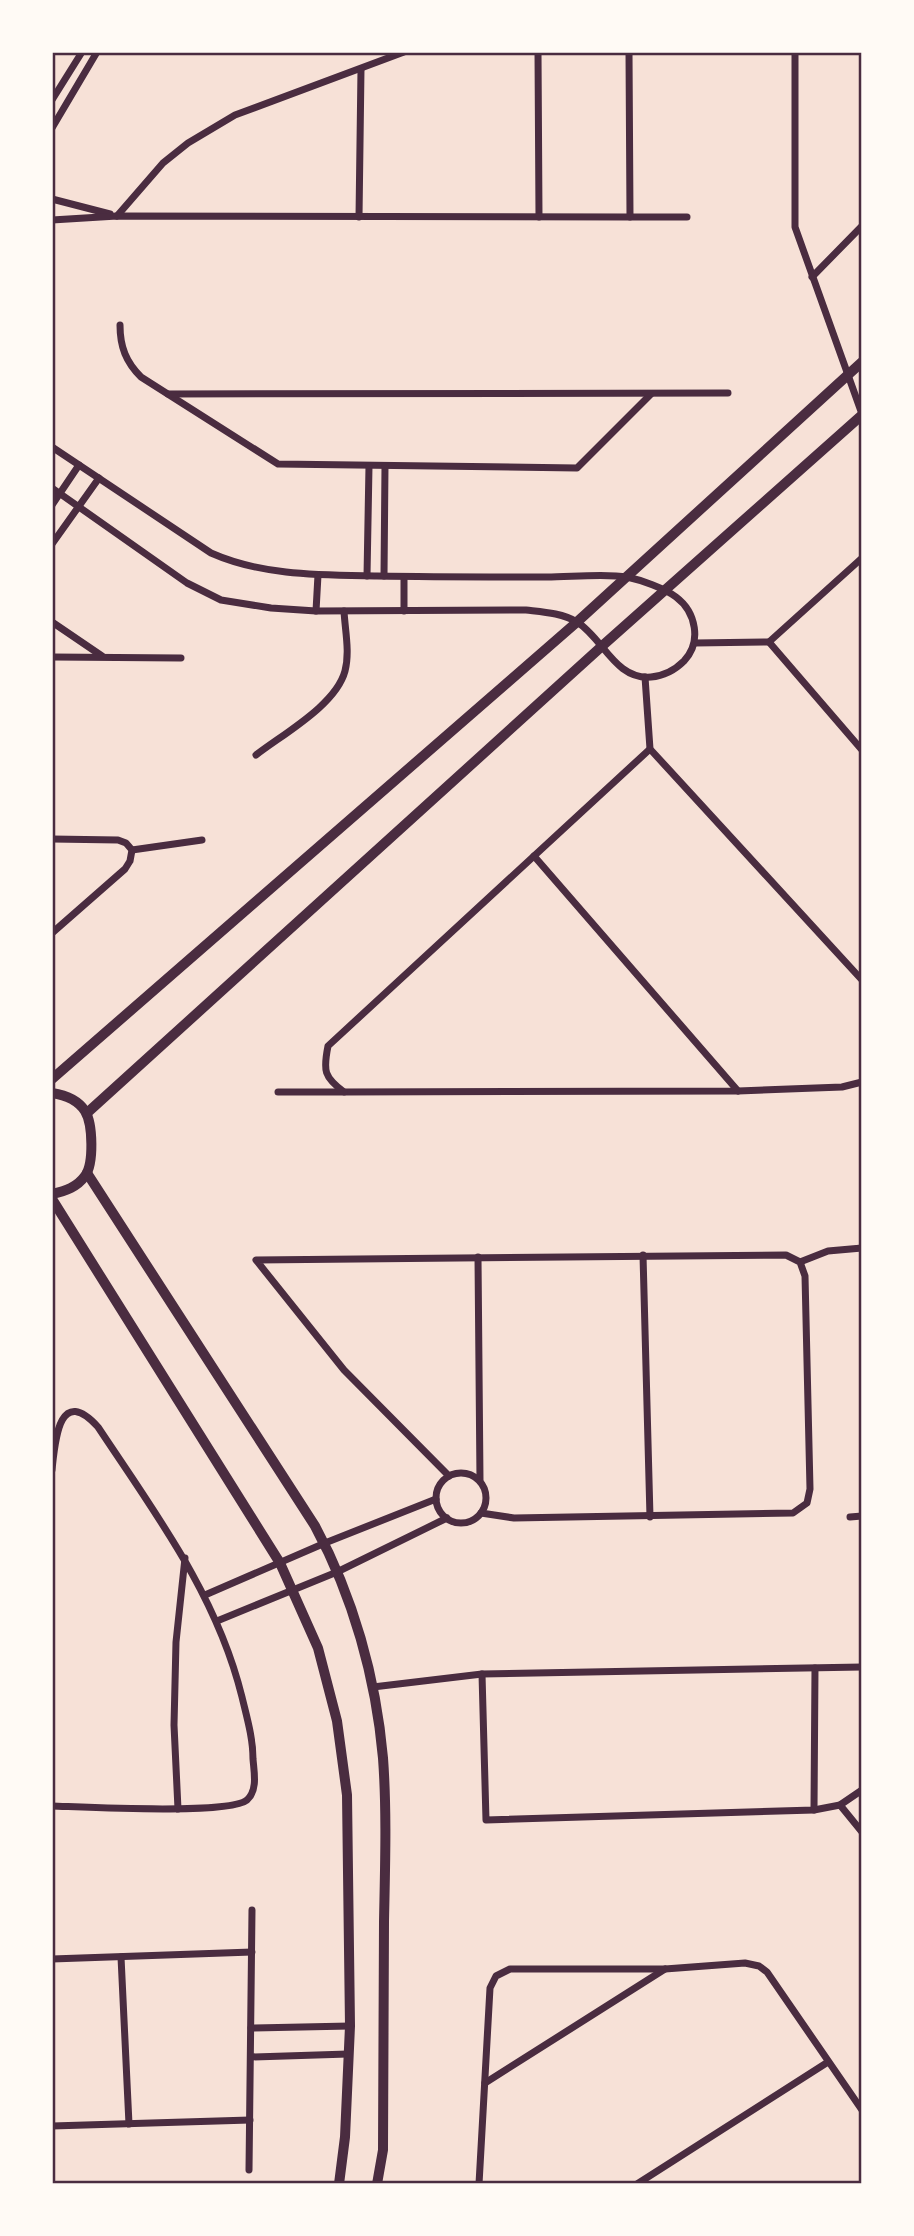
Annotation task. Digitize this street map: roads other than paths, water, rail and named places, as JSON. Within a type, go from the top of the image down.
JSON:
[{"type":"street","points":[[52,100],[82,52]]},
{"type":"street","points":[[52,128],[97,52]]},
{"type":"street","points":[[117,216],[163,163],[188,143],[235,115],[404,52]]},
{"type":"street","points":[[538,52],[539,217]]},
{"type":"street","points":[[629,52],[630,217]]},
{"type":"street","points":[[87,1113],[664,590],[862,415],[794,227],[795,52]]},
{"type":"street","points":[[359,216],[361,69]]},
{"type":"street","points":[[65,79],[78,86]]},
{"type":"street","points":[[52,199],[117,216]]},
{"type":"street","points":[[52,220],[117,216],[687,217]]},
{"type":"street","points":[[812,276],[862,226]]},
{"type":"street","points":[[120,325],[120,343],[130,366],[141,377],[278,464],[577,468],[651,394]]},
{"type":"street","points":[[52,1079],[577,622],[862,362]]},
{"type":"street","points":[[168,394],[728,393]]},
{"type":"street","points":[[52,447],[211,553],[235,564],[318,575],[626,577],[676,597],[685,606],[695,630],[695,643],[684,662],[656,677],[645,677],[632,675],[577,622],[554,613],[526,610],[316,611],[271,608],[221,600],[187,583],[52,488]]},
{"type":"street","points":[[52,505],[79,465]]},
{"type":"street","points":[[367,576],[369,466]]},
{"type":"street","points":[[384,466],[384,576]]},
{"type":"street","points":[[52,544],[99,478]]},
{"type":"street","points":[[695,643],[769,642],[862,558]]},
{"type":"street","points":[[316,611],[318,575]]},
{"type":"street","points":[[404,577],[404,611]]},
{"type":"street","points":[[256,755],[330,698],[340,684],[347,657],[344,611]]},
{"type":"street","points":[[52,622],[102,657]]},
{"type":"street","points":[[769,642],[862,750]]},
{"type":"street","points":[[52,657],[181,658]]},
{"type":"street","points":[[645,677],[650,749],[862,980]]},
{"type":"street","points":[[344,1092],[329,1081],[324,1066],[328,1046],[650,749]]},
{"type":"street","points":[[52,839],[118,840],[126,843],[132,850]]},
{"type":"street","points":[[132,850],[202,839]]},
{"type":"street","points":[[52,933],[125,870],[132,850]]},
{"type":"street","points":[[534,856],[738,1091]]},
{"type":"street","points":[[278,1092],[738,1091],[842,1087],[862,1082]]},
{"type":"street","points":[[52,1093],[73,1100],[87,1113],[91,1144],[87,1173],[78,1184],[52,1197],[280,1563],[318,1648],[337,1721],[347,1795],[350,2026],[345,2137],[339,2183]]},
{"type":"street","points":[[87,1173],[325,1543],[338,1572],[373,1688],[383,1758],[385,1824],[383,2150],[377,2183]]},
{"type":"street","points":[[800,1262],[828,1251],[862,1248]]},
{"type":"street","points":[[643,1255],[650,1517]]},
{"type":"street","points":[[449,1476],[344,1370],[257,1260],[786,1255],[800,1262],[805,1276],[810,1489],[807,1503],[793,1513],[514,1518],[481,1513]]},
{"type":"street","points":[[478,1257],[480,1480],[487,1496],[481,1513],[466,1523],[447,1518],[436,1499],[442,1482],[459,1472],[480,1480]]},
{"type":"street","points":[[52,1470],[56,1431],[60,1423],[65,1415],[83,1413],[99,1427],[185,1558],[217,1621],[235,1669],[253,1741],[255,1786],[248,1799],[236,1805],[178,1809],[52,1806]]},
{"type":"street","points":[[205,1595],[436,1499]]},
{"type":"street","points":[[850,1517],[862,1516]]},
{"type":"street","points":[[217,1621],[338,1572],[447,1518]]},
{"type":"street","points":[[178,1809],[174,1725],[176,1642],[185,1558]]},
{"type":"street","points":[[373,1688],[482,1674],[862,1667]]},
{"type":"street","points":[[814,1810],[815,1668]]},
{"type":"street","points":[[482,1674],[486,1820],[814,1810],[840,1805],[862,1790]]},
{"type":"street","points":[[840,1805],[862,1832]]},
{"type":"street","points":[[249,2170],[253,1910]]},
{"type":"street","points":[[52,1959],[252,1952]]},
{"type":"street","points":[[121,1957],[129,2124]]},
{"type":"street","points":[[479,2183],[490,1988],[496,1976],[510,1969],[665,1969],[745,1963],[759,1966],[767,1972],[862,2110]]},
{"type":"street","points":[[485,2082],[665,1969]]},
{"type":"street","points":[[251,2028],[350,2026]]},
{"type":"street","points":[[251,2057],[348,2054]]},
{"type":"street","points":[[638,2183],[828,2062]]},
{"type":"street","points":[[52,2126],[250,2120]]}]
